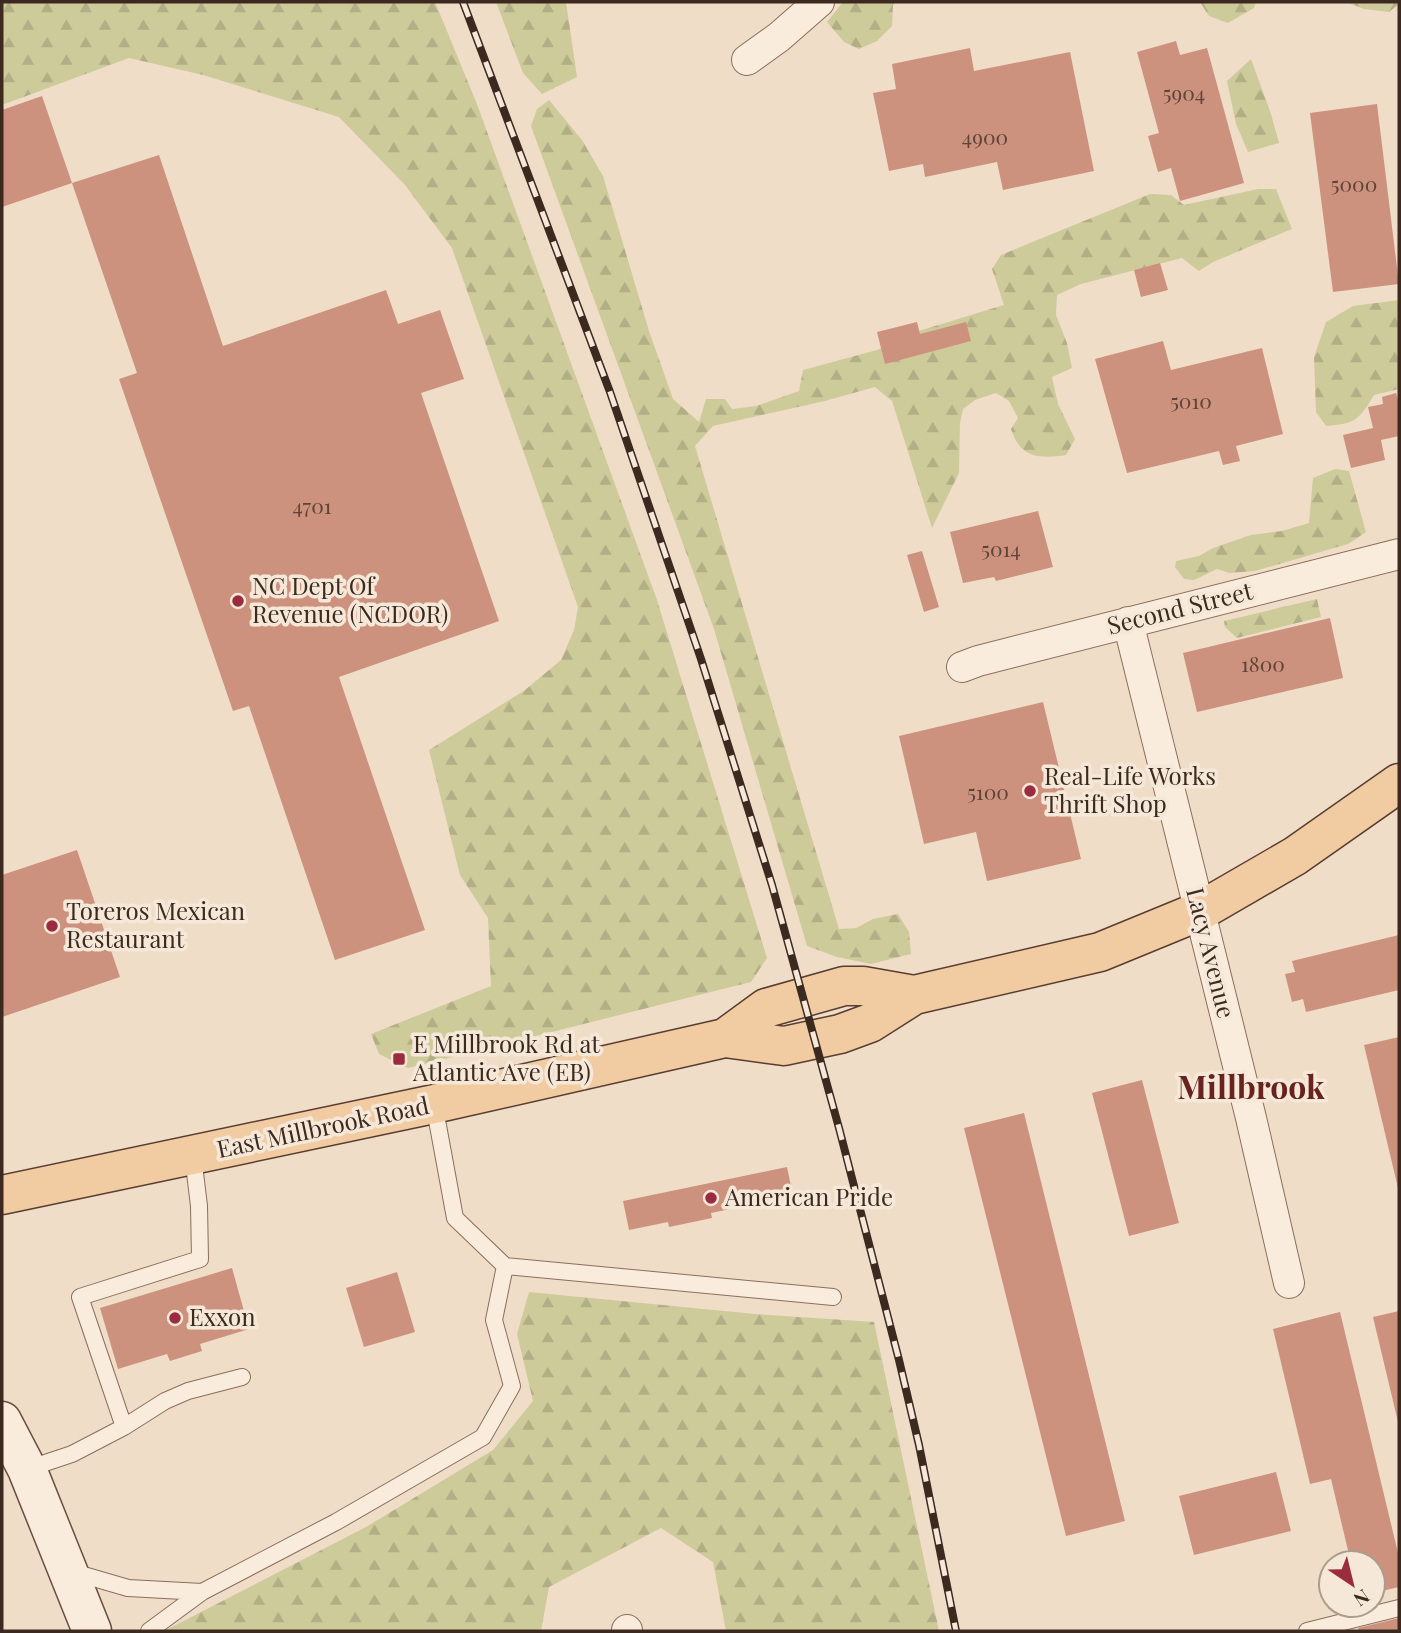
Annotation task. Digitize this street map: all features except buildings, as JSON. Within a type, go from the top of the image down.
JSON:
[{"type":"main road","name":"East Millbrook Road","points":[[2,1195],[434,1104],[725,1038],[784,1046],[815,1041],[870,1023],[914,996],[1100,952],[1200,911],[1295,856],[1399,783]]},
{"type":"main road","points":[[2,1421],[27,1469],[69,1571],[88,1630]]},
{"type":"street","points":[[747,60],[779,37],[819,2]]},
{"type":"street","name":"Second Street","points":[[962,667],[1399,554]]},
{"type":"street","name":"Lacy Avenue","points":[[1128,622],[1289,1283]]},
{"type":"lane","points":[[434,1104],[455,1218],[505,1266],[833,1297]]},
{"type":"lane","points":[[124,1427],[80,1297],[200,1259],[199,1206],[193,1156]]},
{"type":"lane","points":[[149,1631],[202,1592],[336,1522],[483,1437],[512,1386],[494,1320],[505,1266]]},
{"type":"lane","points":[[27,1469],[72,1454],[124,1427],[165,1401],[188,1391],[242,1377]]},
{"type":"lane","points":[[69,1571],[128,1587],[202,1592]]},
{"type":"lane","points":[[1307,1631],[1399,1608]]},
{"type":"green space","points":[[2,2],[435,2],[477,104],[657,600],[767,958],[751,982],[408,1068],[379,1054],[371,1034],[491,986],[488,918],[460,875],[429,750],[525,690],[561,660],[574,630],[578,607],[452,248],[405,185],[339,117],[203,75],[129,58],[2,105]]},
{"type":"green space","points":[[496,2],[566,2],[577,77],[542,94],[523,73]]},
{"type":"green space","points":[[843,2],[895,2],[892,26],[877,41],[859,49],[844,42],[827,22]]},
{"type":"green space","points":[[1200,2],[1256,2],[1254,8],[1228,23],[1209,16]]},
{"type":"green space","points":[[1346,2],[1399,4],[1389,12],[1364,9]]},
{"type":"green space","points":[[1251,59],[1279,143],[1248,152],[1236,124],[1227,81]]},
{"type":"green space","points":[[549,100],[582,140],[603,176],[649,331],[673,399],[699,422],[706,399],[725,399],[732,409],[756,406],[799,391],[803,370],[877,350],[912,333],[1004,305],[992,269],[1001,255],[1150,194],[1171,195],[1184,205],[1258,189],[1276,189],[1292,229],[1213,262],[1199,271],[1182,258],[1081,284],[1057,295],[1056,315],[1067,343],[1072,368],[1052,377],[1058,404],[1075,439],[1066,455],[1047,457],[1032,454],[1025,451],[1015,439],[1011,429],[1018,418],[1009,401],[996,393],[975,400],[963,409],[960,423],[959,473],[932,528],[892,401],[875,387],[713,426],[695,446],[839,929],[856,928],[873,919],[898,914],[909,932],[911,954],[871,964],[837,957],[807,946],[714,629],[531,126],[537,109]]},
{"type":"green space","points":[[1399,300],[1399,389],[1374,395],[1360,415],[1350,422],[1326,426],[1316,412],[1314,357],[1326,322],[1353,306]]},
{"type":"green space","points":[[1335,469],[1349,471],[1366,532],[1348,544],[1255,571],[1230,573],[1217,569],[1194,580],[1184,579],[1175,567],[1176,561],[1199,556],[1213,548],[1251,535],[1282,531],[1309,523],[1313,478]]},
{"type":"green space","points":[[1317,599],[1321,617],[1237,638],[1225,627],[1224,621]]},
{"type":"green space","points":[[529,1292],[755,1314],[874,1322],[939,1631],[726,1631],[713,1562],[661,1528],[549,1587],[541,1631],[164,1631],[366,1527],[493,1450],[533,1401],[517,1334]]},
{"type":"railway","points":[[463,2],[610,392],[701,659],[772,885],[899,1360],[956,1631]]},
{"type":"place","name":"NC Dept Of Revenue (NCDOR)","points":[[238,601]]},
{"type":"place","name":"Real-Life Works Thrift Shop","points":[[1030,791]]},
{"type":"place","name":"Toreros Mexican Restaurant","points":[[52,926]]},
{"type":"place","name":"E Millbrook Rd at Atlantic Ave (EB)","points":[[399,1059]]},
{"type":"place","name":"American Pride","points":[[711,1198]]},
{"type":"place","name":"Exxon","points":[[175,1318]]},
{"type":"district","name":"Millbrook","points":[[1251,1088]]}]
